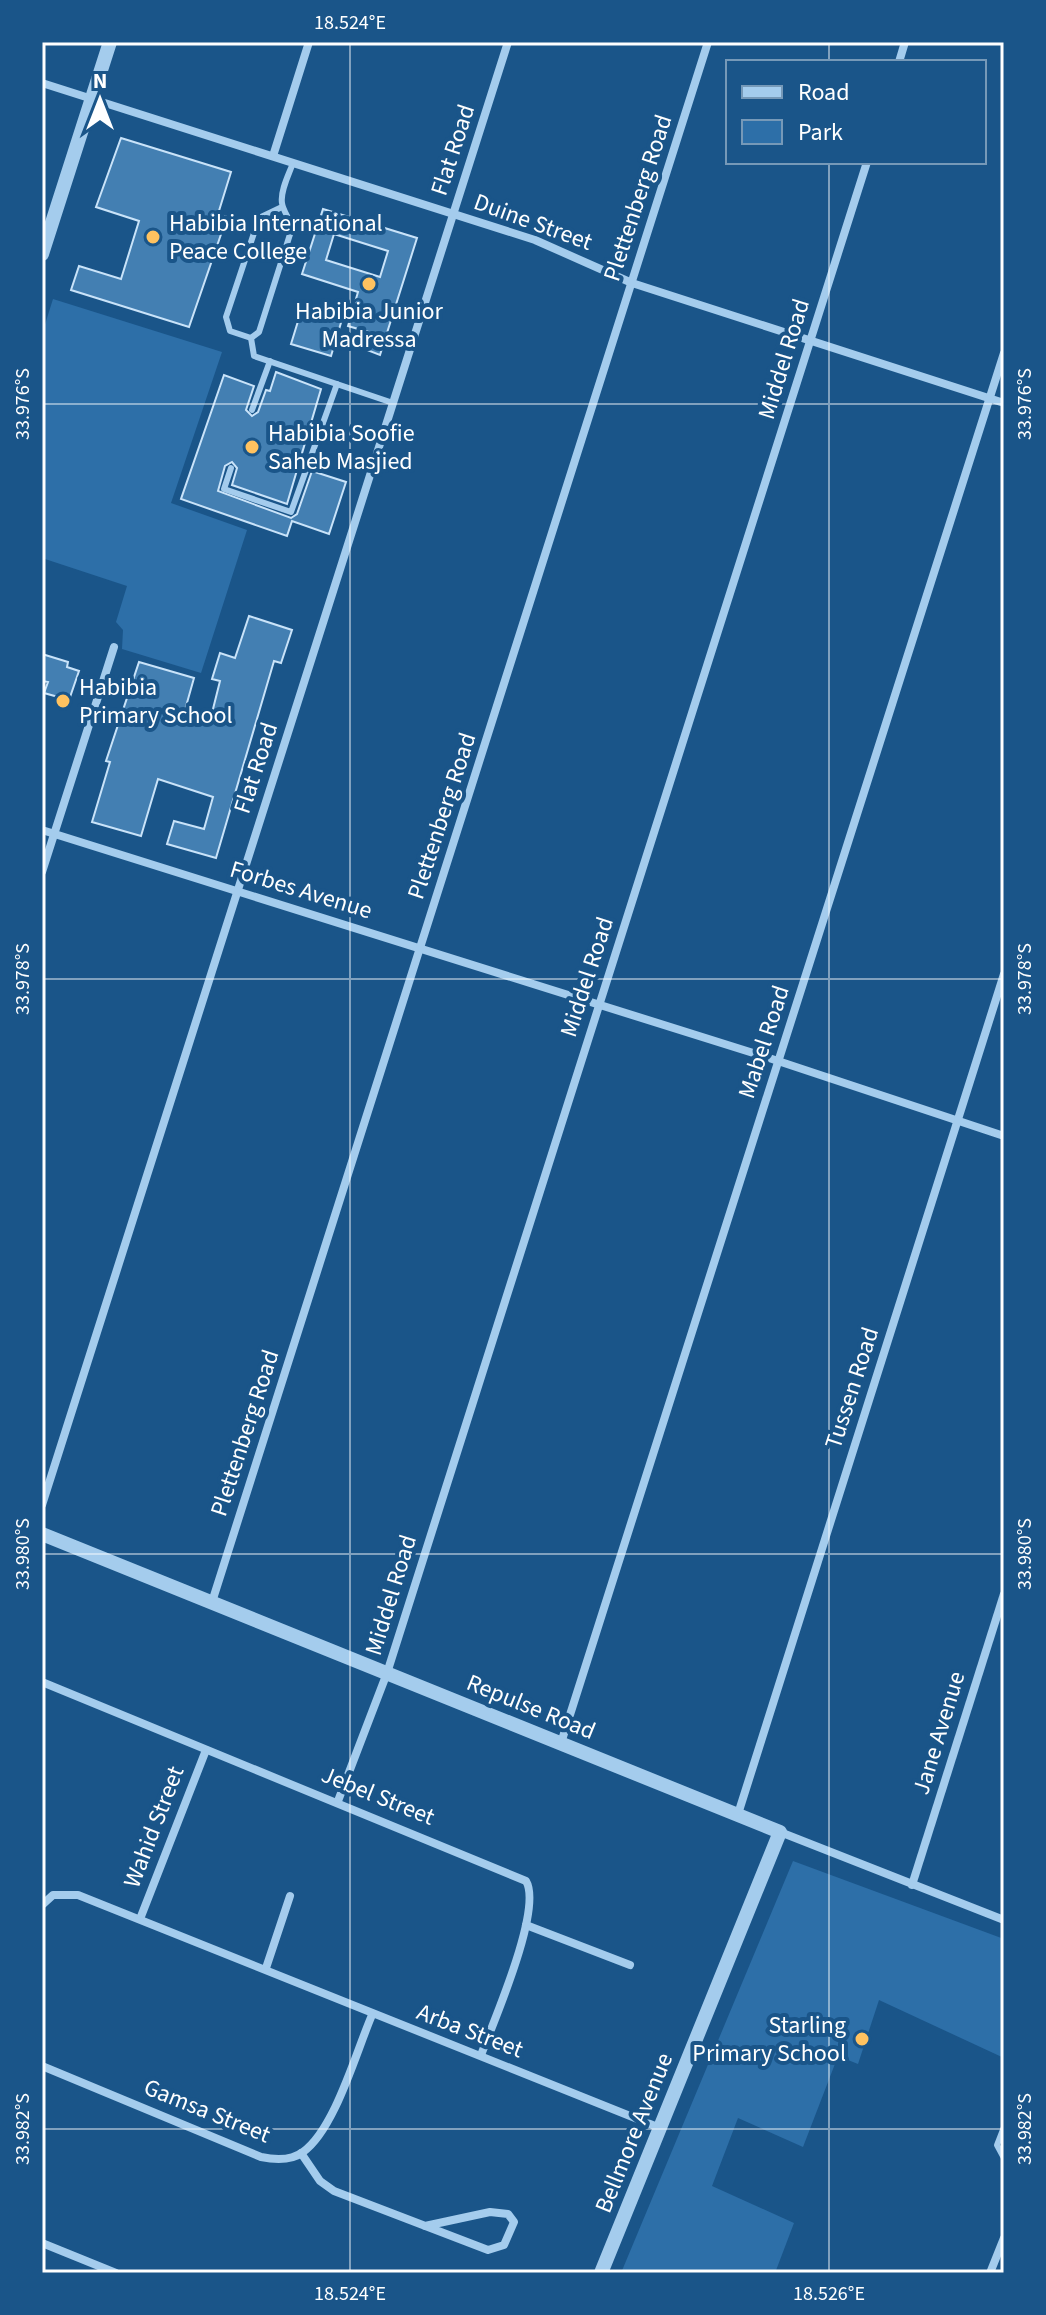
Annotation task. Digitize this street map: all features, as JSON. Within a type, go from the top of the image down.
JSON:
[{"type":"street","points":[[42,254],[110,42]]},
{"type":"street","points":[[273,156],[309,42]]},
{"type":"street","name":"Flat Road","points":[[42,1505],[508,42]]},
{"type":"street","name":"Plettenberg Road","points":[[212,1602],[708,42]]},
{"type":"street","name":"Duine Street","points":[[42,83],[558,248],[632,283],[1004,403]]},
{"type":"street","name":"Middel Road","points":[[338,1801],[387,1673],[866,164]]},
{"type":"street","name":"Mabel Road","points":[[561,1743],[1004,353]]},
{"type":"street","points":[[42,872],[114,647]]},
{"type":"street","name":"Forbes Avenue","points":[[42,830],[779,1061],[1004,1136]]},
{"type":"street","name":"Tussen Road","points":[[738,1814],[1004,974]]},
{"type":"street","name":"Repulse Road","points":[[42,1534],[1004,1920]]},
{"type":"street","name":"Jane Avenue","points":[[912,1885],[1004,1594]]},
{"type":"street","name":"Jebel Street","points":[[42,1682],[521,1877],[531,1892],[526,1925],[481,2055]]},
{"type":"street","name":"Wahid Street","points":[[140,1919],[206,1750]]},
{"type":"street","name":"Bellmore Avenue","points":[[601,2273],[780,1832]]},
{"type":"street","name":"Arba Street","points":[[42,1905],[53,1895],[66,1893],[140,1919],[266,1968],[372,2015],[481,2055],[660,2128]]},
{"type":"street","points":[[266,1968],[290,1896]]},
{"type":"street","points":[[526,1925],[630,1965]]},
{"type":"street","points":[[372,2015],[324,2127],[301,2153],[325,2186],[425,2226],[493,2251],[506,2241],[514,2222],[508,2214],[490,2212],[425,2226]]},
{"type":"street","name":"Gamsa Street","points":[[42,2066],[261,2157],[284,2159],[301,2153]]},
{"type":"street","points":[[990,2273],[1004,2238]]},
{"type":"street","points":[[42,2243],[116,2273]]},
{"type":"lane","points":[[282,207],[293,163]]},
{"type":"lane","points":[[251,338],[230,331],[226,317],[259,218],[269,210],[282,207]]},
{"type":"lane","points":[[251,338],[259,332],[292,228],[290,215],[282,207]]},
{"type":"lane","points":[[251,338],[254,356],[393,403]]},
{"type":"lane","points":[[252,410],[270,361]]},
{"type":"lane","points":[[231,468],[224,489],[291,512],[337,384]]},
{"type":"lane","points":[[1004,2127],[997,2145],[1004,2158]]},
{"type":"green space","points":[[53,299],[222,352],[171,503],[247,530],[201,673],[122,649],[123,630],[116,622],[127,586],[42,558],[42,334]]},
{"type":"green space","points":[[793,1861],[1004,1939],[1004,2058],[879,2000],[858,2064],[838,2056],[803,2147],[738,2118],[712,2186],[794,2223],[775,2273],[621,2273]]},
{"type":"building","name":"Habibia International Peace College","points":[[121,138],[231,172],[218,214],[227,217],[189,327],[71,290],[79,266],[121,279],[139,221],[96,207]]},
{"type":"building","name":"Habibia Junior Madressa","points":[[323,209],[417,238],[380,355],[367,350],[372,333],[348,326],[358,292],[302,274]],"holes":[[[334,234],[388,251],[380,277],[326,260]]]},
{"type":"building","points":[[303,305],[343,316],[331,356],[291,344]]},
{"type":"building","name":"Habibia Soofie Saheb Masjied","points":[[276,372],[321,389],[287,504],[232,485],[237,468],[232,462],[225,466],[218,491],[291,518],[297,514],[312,471],[346,482],[329,534],[292,521],[287,536],[181,499],[224,375],[254,386],[246,410],[252,416],[258,412],[266,390],[270,391]]},
{"type":"building","points":[[249,616],[292,630],[281,663],[274,661],[216,858],[167,844],[174,821],[204,829],[213,797],[158,779],[141,836],[92,822],[110,762],[106,761],[139,662],[194,678],[183,717],[209,725],[220,681],[212,679],[220,653],[235,658]]},
{"type":"building","points":[[42,654],[68,662],[67,667],[79,671],[69,700],[44,693],[48,682],[42,681]]},
{"type":"place","name":"Habibia International Peace College","points":[[153,237]]},
{"type":"place","name":"Habibia Junior Madressa","points":[[369,284]]},
{"type":"place","name":"Habibia Soofie Saheb Masjied","points":[[252,447]]},
{"type":"place","name":"Habibia Primary School","points":[[63,701]]},
{"type":"place","name":"Starling Primary School","points":[[862,2039]]}]
